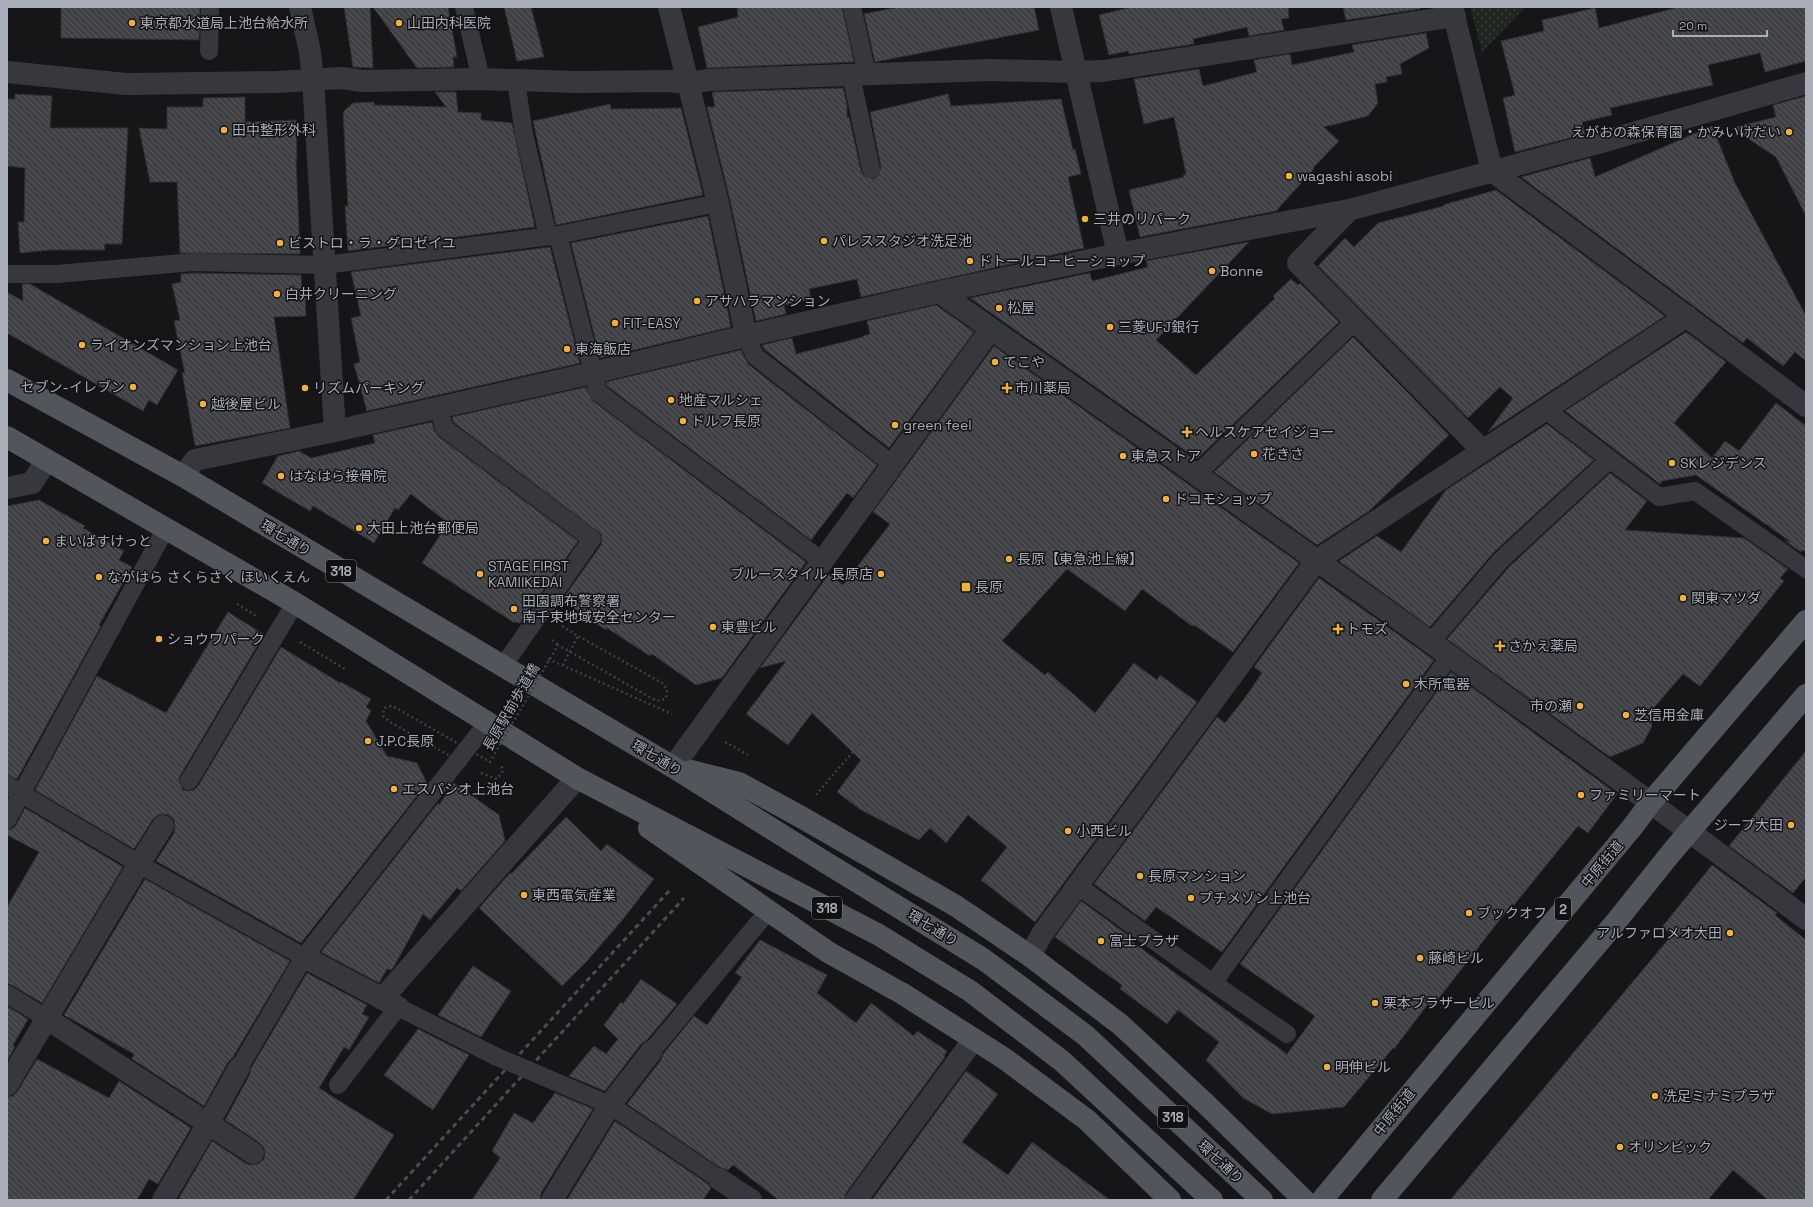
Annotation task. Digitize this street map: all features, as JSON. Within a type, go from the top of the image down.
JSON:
[{"type":"main road","name":"環七通り","points":[[7,380],[183,476],[673,767],[820,860],[983,959],[1085,1035],[1262,1200]]},
{"type":"main road","name":"318","points":[[7,437],[46,461],[295,602],[577,778],[879,935],[970,992],[1062,1061],[1212,1200]]},
{"type":"main road","name":"中原街道","points":[[1322,1200],[1634,826],[1651,802],[1806,621]]},
{"type":"main road","points":[[1382,1200],[1690,831],[1806,695]]},
{"type":"main road","points":[[673,767],[739,783],[801,816],[950,903],[1030,956],[1121,1025],[1209,1106],[1304,1200]]},
{"type":"main road","points":[[577,778],[828,952],[903,994],[1005,1059],[1087,1120],[1170,1200]]},
{"type":"street","points":[[300,7],[310,52],[313,80],[335,431]]},
{"type":"street","points":[[669,7],[718,203],[746,336]]},
{"type":"street","points":[[1061,7],[1118,254]]},
{"type":"street","points":[[7,72],[126,84],[277,82],[342,78],[362,81],[481,79],[516,81],[669,81],[687,83],[709,80],[990,70],[1103,72],[1454,12],[1492,171],[1806,406]]},
{"type":"street","points":[[183,476],[195,460],[335,431],[592,374],[746,336],[939,292],[1118,254],[1349,210],[1602,142],[1806,83]]},
{"type":"street","points":[[1349,210],[1298,263],[1483,451]]},
{"type":"street","points":[[939,292],[1431,642],[1651,802],[1806,919]]},
{"type":"street","points":[[1030,956],[1042,934],[1316,561],[1687,316]]},
{"type":"street","points":[[673,767],[991,329]]},
{"type":"street","points":[[7,488],[32,483],[46,461]]},
{"type":"street","points":[[304,957],[390,1003],[577,778]]},
{"type":"street","points":[[7,1085],[163,826]]},
{"type":"street","points":[[46,1018],[253,1153]]},
{"type":"street","points":[[856,1200],[974,1039]]},
{"type":"street","points":[[552,1200],[610,1105],[651,1052]]},
{"type":"street","points":[[163,1200],[239,1068]]},
{"type":"street","points":[[719,1179],[751,1200]]},
{"type":"lane","points":[[209,51],[210,7]]},
{"type":"lane","points":[[464,7],[481,79]]},
{"type":"lane","points":[[852,7],[871,169]]},
{"type":"lane","points":[[516,81],[524,134],[598,392],[822,560]]},
{"type":"lane","points":[[7,274],[57,274],[193,262],[325,265],[553,235],[718,203]]},
{"type":"lane","points":[[1196,475],[1355,321]]},
{"type":"lane","points":[[746,336],[755,356],[893,465]]},
{"type":"lane","points":[[439,408],[444,428],[592,538],[503,666]]},
{"type":"lane","points":[[1546,410],[1659,497],[1695,491],[1806,569]]},
{"type":"lane","points":[[1431,642],[1501,560],[1610,459]]},
{"type":"lane","points":[[7,820],[14,790],[166,528]]},
{"type":"lane","points":[[189,781],[295,602]]},
{"type":"lane","points":[[1213,983],[1450,656]]},
{"type":"lane","points":[[239,1068],[304,957],[488,722]]},
{"type":"lane","points":[[14,790],[139,864],[304,957]]},
{"type":"lane","points":[[1078,886],[1287,1034]]},
{"type":"lane","points":[[651,1052],[769,910]]},
{"type":"lane","points":[[7,994],[46,1018]]},
{"type":"lane","points":[[338,1085],[390,1003],[496,1056],[610,1105],[719,1179]]},
{"type":"path","points":[[233,602],[347,670]]},
{"type":"path","name":"長原駅前歩道橋","points":[[471,768],[390,722],[383,716],[384,708],[391,706],[490,762],[558,644],[653,699],[660,701],[666,698],[667,690],[664,684],[578,636],[563,665]]},
{"type":"path","points":[[542,656],[672,714]]},
{"type":"path","points":[[816,795],[874,726]]},
{"type":"path","points":[[470,744],[504,765]]},
{"type":"path","points":[[477,771],[488,777],[497,779],[503,771],[502,765],[492,758]]},
{"type":"shaded area","points":[[1470,7],[1525,7],[1482,52]]},
{"type":"building","name":"東京都水道局上池台給水所","points":[[61,7],[200,7],[199,40],[61,38]]},
{"type":"building","points":[[344,7],[370,7],[373,68],[353,67]]},
{"type":"building","points":[[373,7],[448,7],[457,57],[453,57],[454,67],[417,68]]},
{"type":"building","points":[[504,7],[531,7],[544,57],[517,61]]},
{"type":"building","points":[[737,7],[842,7],[854,62],[707,68],[698,27],[738,17]]},
{"type":"building","points":[[898,7],[1034,7],[1039,30],[875,62],[864,14]]},
{"type":"building","points":[[1131,7],[1288,7],[1289,18],[1281,19],[1284,30],[1249,36],[1247,27],[1193,39],[1194,44],[1129,54],[1128,51],[1109,55],[1099,15]]},
{"type":"building","points":[[1343,7],[1419,7],[1420,9],[1346,20]]},
{"type":"building","points":[[1679,7],[1806,7],[1806,61],[1765,72],[1760,53],[1708,65],[1713,85],[1610,108],[1612,115],[1582,122],[1585,134],[1515,152],[1503,98],[1515,95],[1501,41],[1544,31],[1542,20],[1595,8],[1599,28]]},
{"type":"building","points":[[1426,33],[1429,48],[1400,64],[1402,74],[1386,77],[1387,82],[1375,84],[1378,103],[1368,116],[1324,127],[1339,141],[1313,168],[1314,169],[1276,211],[1140,237],[1129,190],[1184,177],[1183,175],[1186,174],[1174,117],[1144,124],[1134,79],[1199,69],[1203,86],[1257,72],[1254,60],[1290,54],[1292,65],[1354,52],[1352,45]]},
{"type":"building","points":[[843,88],[847,105],[847,117],[849,117],[861,171],[864,176],[873,179],[878,176],[881,167],[870,112],[948,94],[951,106],[1061,99],[1073,150],[1075,149],[1081,174],[1068,177],[1084,248],[861,297],[857,279],[809,289],[811,299],[784,305],[786,314],[756,321],[730,200],[707,107],[715,107],[712,92]]},
{"type":"building","points":[[435,92],[456,92],[458,112],[481,113],[481,120],[512,123],[535,227],[348,251],[345,206],[348,206],[343,112],[353,103],[374,102],[374,105],[446,107]]},
{"type":"building","points":[[15,94],[52,96],[50,128],[128,128],[122,244],[104,244],[105,250],[50,250],[20,253],[18,222],[24,222],[25,168],[7,166],[7,99],[15,99]]},
{"type":"building","points":[[1806,96],[1806,216],[1776,157],[1732,128],[1776,117],[1773,105]]},
{"type":"building","points":[[245,97],[245,122],[296,120],[300,254],[180,253],[177,182],[150,182],[139,128],[167,129],[167,107],[203,107],[203,98]]},
{"type":"building","points":[[610,104],[611,109],[681,108],[703,195],[556,225],[533,121]]},
{"type":"building","points":[[1712,126],[1735,183],[1806,316],[1806,361],[1795,352],[1783,366],[1747,338],[1743,343],[1521,177],[1590,158],[1595,177]]},
{"type":"building","points":[[1496,190],[1665,316],[1488,432],[1513,398],[1500,387],[1468,418],[1318,266],[1345,238],[1354,247],[1378,223],[1444,206],[1443,205]]},
{"type":"building","points":[[708,216],[731,327],[600,358],[571,243]]},
{"type":"building","points":[[1249,242],[1156,340],[1196,375],[1275,298],[1273,296],[1291,279],[1298,285],[1300,283],[1339,322],[1197,459],[970,298],[1090,273],[1092,281],[1148,267],[1146,261]]},
{"type":"building","points":[[550,247],[580,363],[367,411],[354,364],[360,362],[351,318],[361,316],[351,272]]},
{"type":"building","points":[[181,274],[301,275],[302,288],[305,288],[306,316],[274,317],[290,428],[195,446],[182,372],[185,374],[174,321],[180,320],[172,284],[181,282]]},
{"type":"building","name":"ライオンズマンション上池台","points":[[22,284],[30,284],[178,370],[157,405],[149,400],[143,411],[7,333],[7,292],[23,301]]},
{"type":"building","points":[[936,305],[974,332],[889,448],[764,349],[762,345],[792,338],[796,354],[870,334],[867,321]]},
{"type":"building","points":[[1686,332],[1726,362],[1674,423],[1712,458],[1725,441],[1739,451],[1776,403],[1806,426],[1806,552],[1803,550],[1801,552],[1785,541],[1791,542],[1696,475],[1662,481],[1660,484],[1565,411]]},
{"type":"building","points":[[1353,337],[1449,435],[1369,511],[1317,545],[1214,472]]},
{"type":"building","points":[[994,346],[1299,563],[1233,652],[1194,625],[1192,626],[1142,589],[1125,611],[1067,569],[1002,641],[1045,675],[1048,672],[1095,713],[1134,663],[1157,680],[1160,675],[1197,702],[1035,922],[981,880],[1007,847],[968,815],[946,843],[930,828],[919,840],[861,810],[837,792],[861,760],[812,713],[788,745],[746,714],[786,661],[760,668],[829,574],[843,585],[890,524],[873,512]]},
{"type":"building","points":[[741,350],[748,364],[877,465],[853,498],[847,493],[811,540],[607,386],[606,382]]},
{"type":"building","points":[[586,387],[592,400],[806,562],[722,678],[696,685],[652,654],[650,656],[607,628],[606,630],[562,600],[601,545],[601,534],[453,422],[452,417]]},
{"type":"building","points":[[432,422],[434,430],[438,436],[578,541],[520,623],[513,622],[422,563],[448,523],[411,494],[398,510],[395,508],[374,543],[313,506],[310,511],[262,483],[278,456],[299,451],[311,458],[375,443],[373,435]]},
{"type":"building","points":[[1547,424],[1594,460],[1494,552],[1430,627],[1339,561],[1377,536],[1401,552],[1446,490]]},
{"type":"building","points":[[1610,473],[1647,501],[1625,530],[1744,538],[1788,569],[1780,578],[1784,581],[1700,686],[1683,674],[1651,711],[1652,726],[1643,743],[1610,757],[1447,639],[1509,567]]},
{"type":"building","points":[[39,500],[85,526],[83,528],[124,551],[119,560],[132,567],[99,625],[101,626],[17,779],[7,775],[7,506]]},
{"type":"building","points":[[1319,578],[1434,660],[1222,952],[1156,907],[1145,921],[1094,884],[1217,717],[1225,723],[1247,695],[1262,673],[1254,667]]},
{"type":"building","points":[[228,612],[263,634],[263,636],[180,776],[179,781],[183,790],[194,790],[198,786],[281,647],[340,683],[341,682],[371,699],[366,707],[371,711],[366,721],[387,756],[417,763],[427,783],[301,943],[156,861],[174,833],[174,820],[169,815],[158,815],[153,819],[134,849],[35,790],[97,676],[166,713]]},
{"type":"building","points":[[1451,672],[1617,794],[1588,833],[1578,826],[1514,905],[1512,904],[1432,1007],[1428,1004],[1394,1049],[1393,1048],[1344,1107],[1272,1114],[1243,1098],[1206,1060],[1219,1042],[1178,1010],[1167,1024],[1120,989],[1122,985],[1055,937],[1081,901],[1133,939],[1131,941],[1287,1054],[1315,1016],[1240,964]]},
{"type":"building","points":[[1806,751],[1806,877],[1793,893],[1729,846]]},
{"type":"building","points":[[454,783],[499,815],[505,841],[461,891],[457,888],[430,920],[423,914],[393,968],[391,970],[387,969],[379,983],[321,952],[438,803],[439,805]]},
{"type":"building","points":[[25,808],[123,867],[42,1003],[12,985],[7,984],[7,907],[39,852],[7,835],[7,830],[12,829],[16,825]]},
{"type":"building","points":[[566,817],[601,851],[607,844],[654,879],[624,918],[587,961],[562,986],[479,908],[511,872],[511,874]]},
{"type":"building","name":"洗足ミナミプラザ","points":[[1712,865],[1777,913],[1775,915],[1806,940],[1806,1200],[1768,1200],[1733,1170],[1708,1200],[1450,1200],[1672,935],[1662,927]]},
{"type":"building","points":[[145,879],[290,961],[233,1057],[228,1062],[204,1106],[132,1059],[134,1054],[64,1015]]},
{"type":"building","points":[[760,940],[827,975],[817,993],[856,1023],[871,1003],[914,1036],[917,1031],[947,1051],[944,1056],[945,1057],[846,1193],[844,1200],[779,1200],[733,1165],[728,1170],[719,1167],[627,1104],[661,1060],[663,1054],[694,1016],[707,1025],[742,977],[735,973]]},
{"type":"building","points":[[473,966],[511,991],[481,1037],[438,1015]]},
{"type":"building","points":[[307,973],[367,1005],[362,1014],[369,1017],[349,1050],[344,1047],[319,1088],[394,1135],[353,1200],[183,1200],[179,1198],[212,1141],[247,1164],[258,1164],[264,1159],[264,1148],[260,1143],[225,1120],[250,1074],[251,1068]]},
{"type":"building","points":[[641,979],[677,1004],[647,1040],[641,1044],[605,1091],[569,1076],[594,1046],[606,1054],[618,1039],[604,1025],[621,1002],[623,1004]]},
{"type":"building","points":[[7,1006],[28,1019],[13,1045],[15,1047],[7,1061]]},
{"type":"building","points":[[418,1029],[469,1055],[433,1110],[384,1075]]},
{"type":"building","points":[[37,1059],[109,1098],[119,1081],[191,1128],[158,1184],[149,1179],[137,1200],[7,1200],[7,1097],[13,1096],[17,1092]]},
{"type":"building","points":[[966,1071],[998,1094],[962,1142],[1008,1175],[1032,1142],[1110,1200],[872,1200]]},
{"type":"building","points":[[555,1093],[593,1109],[541,1193],[540,1200],[472,1200],[500,1158],[492,1151],[514,1113],[533,1123]]},
{"type":"building","points":[[615,1121],[708,1184],[711,1188],[703,1200],[567,1200]]},
{"type":"railway","points":[[386,1200],[669,891]]},
{"type":"railway","points":[[409,1200],[684,898]]},
{"type":"place","name":"東京都水道局上池台給水所","points":[[132,23]]},
{"type":"place","name":"山田内科医院","points":[[399,23]]},
{"type":"place","name":"田中整形外科","points":[[224,130]]},
{"type":"place","name":"えがおの森保育園・かみいけだい","points":[[1789,132]]},
{"type":"place","name":"wagashi asobi","points":[[1289,176]]},
{"type":"place","name":"三井のリパーク","points":[[1085,219]]},
{"type":"place","name":"パレススタジオ洗足池","points":[[824,241]]},
{"type":"place","name":"ビストロ・ラ・グロゼイユ","points":[[280,243]]},
{"type":"place","name":"ドトールコーヒーショップ","points":[[970,261]]},
{"type":"place","name":"Bonne","points":[[1212,271]]},
{"type":"place","name":"白井クリーニング","points":[[277,294]]},
{"type":"place","name":"アサハラマンション","points":[[697,301]]},
{"type":"place","name":"松屋","points":[[999,308]]},
{"type":"place","name":"FIT-EASY","points":[[615,323]]},
{"type":"place","name":"三菱UFJ銀行","points":[[1110,327]]},
{"type":"place","name":"ライオンズマンション上池台","points":[[82,345]]},
{"type":"place","name":"東海飯店","points":[[567,349]]},
{"type":"place","name":"てこや","points":[[995,362]]},
{"type":"place","name":"セブン-イレブン","points":[[133,387]]},
{"type":"place","name":"リズムパーキング","points":[[305,388]]},
{"type":"place","name":"市川薬局","points":[[1007,388]]},
{"type":"place","name":"地産マルシェ","points":[[671,400]]},
{"type":"place","name":"越後屋ビル","points":[[203,404]]},
{"type":"place","name":"ドルフ長原","points":[[683,421]]},
{"type":"place","name":"green feel","points":[[895,425]]},
{"type":"place","name":"ヘルスケアセイジョー","points":[[1187,432]]},
{"type":"place","name":"花きさ","points":[[1254,454]]},
{"type":"place","name":"東急ストア","points":[[1123,456]]},
{"type":"place","name":"SKレジデンス","points":[[1672,463]]},
{"type":"place","name":"はなはら接骨院","points":[[281,476]]},
{"type":"place","name":"ドコモショップ","points":[[1166,499]]},
{"type":"place","name":"大田上池台郵便局","points":[[359,528]]},
{"type":"place","name":"まいばすけっと","points":[[46,541]]},
{"type":"place","name":"長原【東急池上線】","points":[[1009,559]]},
{"type":"place","name":"STAGE FIRST KAMIIKEDAI","points":[[480,574]]},
{"type":"place","name":"ブルースタイル 長原店","points":[[881,574]]},
{"type":"place","name":"ながはら さくらさく ほいくえん","points":[[99,577]]},
{"type":"place","name":"長原","points":[[966,587]]},
{"type":"place","name":"関東マツダ","points":[[1683,598]]},
{"type":"place","name":"田園調布警察署 南千束地域安全センター","points":[[514,609]]},
{"type":"place","name":"東豊ビル","points":[[713,627]]},
{"type":"place","name":"トモズ","points":[[1338,629]]},
{"type":"place","name":"ショウワパーク","points":[[159,639]]},
{"type":"place","name":"さかえ薬局","points":[[1500,646]]},
{"type":"place","name":"木所電器","points":[[1406,684]]},
{"type":"place","name":"市の瀬","points":[[1580,706]]},
{"type":"place","name":"芝信用金庫","points":[[1626,715]]},
{"type":"place","name":"J.P.C長原","points":[[368,741]]},
{"type":"place","name":"エスパシオ上池台","points":[[394,789]]},
{"type":"place","name":"ファミリーマート","points":[[1581,795]]},
{"type":"place","name":"ジープ大田","points":[[1791,825]]},
{"type":"place","name":"小西ビル","points":[[1068,831]]},
{"type":"place","name":"長原マンション","points":[[1140,876]]},
{"type":"place","name":"東西電気産業","points":[[524,895]]},
{"type":"place","name":"プチメゾン上池台","points":[[1191,898]]},
{"type":"place","name":"ブックオフ","points":[[1469,913]]},
{"type":"place","name":"アルファロメオ大田","points":[[1730,933]]},
{"type":"place","name":"富士プラザ","points":[[1101,941]]},
{"type":"place","name":"藤崎ビル","points":[[1420,958]]},
{"type":"place","name":"栗本ブラザービル","points":[[1375,1003]]},
{"type":"place","name":"明伸ビル","points":[[1327,1067]]},
{"type":"place","name":"洗足ミナミプラザ","points":[[1655,1096]]},
{"type":"place","name":"オリンピック","points":[[1620,1147]]}]
